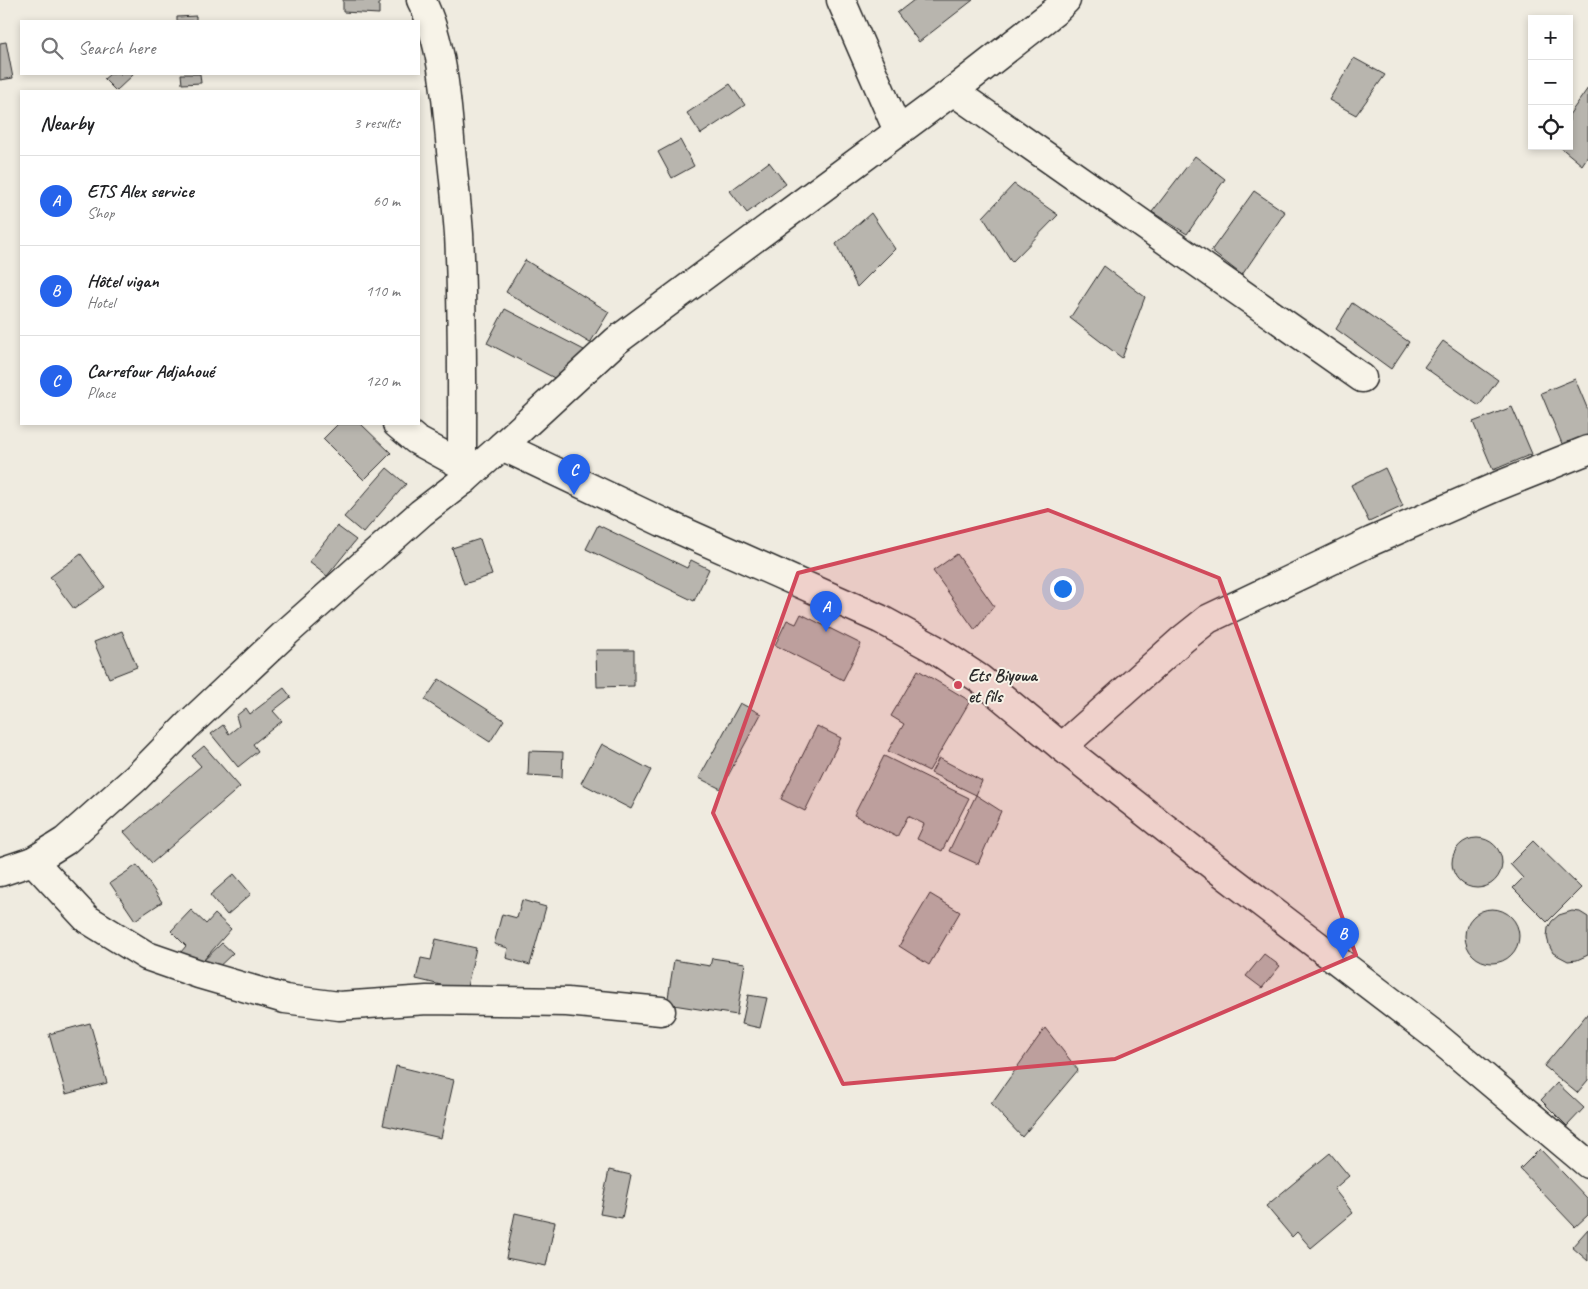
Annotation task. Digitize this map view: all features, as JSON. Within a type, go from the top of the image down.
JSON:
[{"type":"street","points":[[421,0],[430,18],[437,41],[449,124],[458,223],[463,367],[463,473]]},
{"type":"street","points":[[841,0],[898,131]]},
{"type":"street","points":[[0,872],[33,861],[65,840],[136,778],[287,632],[421,513],[463,473],[502,446],[616,341],[953,91],[1054,12],[1066,0]]},
{"type":"street","points":[[953,91],[1362,378]]},
{"type":"street","points":[[398,425],[463,473]]},
{"type":"street","points":[[502,446],[662,522],[880,619],[933,648],[980,679],[1062,747],[1224,874],[1432,1033],[1588,1164]]},
{"type":"street","points":[[1062,747],[1208,619],[1372,540],[1588,450]]},
{"type":"street","points":[[33,861],[87,919],[147,956],[198,974],[285,999],[339,1006],[427,1000],[567,1002],[661,1011]]},
{"type":"highlighted area","points":[[1048,510],[1219,578],[1356,955],[1115,1059],[843,1084],[713,813],[798,573]]},
{"type":"building","points":[[343,0],[379,0],[379,14],[343,12]]},
{"type":"building","points":[[914,0],[973,0],[919,42],[897,13]]},
{"type":"building","points":[[196,16],[196,20],[177,20],[177,17]]},
{"type":"building","points":[[6,42],[13,78],[0,80],[0,43]]},
{"type":"building","points":[[1354,58],[1385,75],[1356,115],[1329,100]]},
{"type":"building","points":[[109,75],[133,75],[117,90],[104,79]]},
{"type":"building","points":[[181,75],[200,75],[201,83],[182,84]]},
{"type":"building","points":[[730,84],[745,105],[701,134],[687,113]]},
{"type":"building","points":[[1588,88],[1588,156],[1582,165],[1564,150],[1573,150],[1573,109]]},
{"type":"building","points":[[680,140],[694,166],[672,178],[658,152]]},
{"type":"building","points":[[1195,156],[1225,179],[1187,234],[1152,212]]},
{"type":"building","points":[[769,162],[786,184],[747,213],[730,191]]},
{"type":"building","points":[[1014,184],[1058,215],[1012,262],[983,217]]},
{"type":"building","points":[[1254,191],[1285,212],[1242,275],[1211,251]]},
{"type":"building","points":[[871,213],[895,249],[857,287],[836,244]]},
{"type":"building","points":[[525,260],[609,312],[590,343],[506,292]]},
{"type":"building","points":[[1104,266],[1145,297],[1122,358],[1070,318]]},
{"type":"building","points":[[1352,303],[1409,342],[1391,369],[1336,329]]},
{"type":"building","points":[[505,309],[584,350],[566,384],[487,343]]},
{"type":"building","points":[[1443,341],[1498,380],[1479,406],[1424,367]]},
{"type":"building","points":[[1575,379],[1588,410],[1588,436],[1563,446],[1541,393]]},
{"type":"building","points":[[1512,407],[1532,454],[1493,470],[1473,422]]},
{"type":"building","points":[[337,425],[362,425],[391,453],[364,480],[323,439]]},
{"type":"building","points":[[387,468],[406,484],[363,533],[344,517]]},
{"type":"building","points":[[1385,468],[1403,506],[1369,522],[1351,485]]},
{"type":"building","points":[[598,525],[687,568],[691,560],[709,569],[694,601],[586,549]]},
{"type":"building","points":[[337,526],[356,540],[327,576],[309,562]]},
{"type":"building","points":[[480,539],[492,575],[464,584],[452,548]]},
{"type":"building","points":[[81,554],[105,587],[74,609],[50,577]]},
{"type":"building","points":[[957,554],[994,606],[975,630],[933,571]]},
{"type":"building","points":[[801,614],[861,644],[843,680],[775,645],[787,620],[796,624]]},
{"type":"building","points":[[122,631],[137,667],[109,678],[94,642]]},
{"type":"building","points":[[596,650],[634,650],[634,686],[597,687]]},
{"type":"building","points":[[918,670],[970,701],[929,771],[888,751],[904,724],[891,716]]},
{"type":"building","points":[[439,679],[504,720],[490,742],[425,700]]},
{"type":"building","points":[[284,688],[291,697],[273,711],[282,721],[253,744],[258,751],[238,767],[211,734],[223,725],[229,734],[239,726],[236,716],[246,708],[250,714]]},
{"type":"building","points":[[740,703],[761,714],[721,789],[699,778]]},
{"type":"building","points":[[817,726],[841,738],[805,811],[781,799]]},
{"type":"building","points":[[602,744],[651,770],[631,809],[581,783]]},
{"type":"building","points":[[204,746],[240,787],[152,863],[124,832],[201,766],[192,756]]},
{"type":"building","points":[[529,751],[563,752],[562,777],[528,775]]},
{"type":"building","points":[[884,756],[969,798],[942,851],[917,839],[924,824],[908,816],[897,837],[854,815]]},
{"type":"building","points":[[939,758],[982,781],[976,795],[931,773]]},
{"type":"building","points":[[976,795],[1001,811],[978,864],[949,851]]},
{"type":"building","points":[[1472,838],[1482,838],[1495,845],[1502,858],[1502,868],[1495,881],[1482,888],[1472,888],[1463,884],[1456,877],[1452,868],[1452,858],[1456,849],[1463,842]]},
{"type":"building","points":[[1533,841],[1581,888],[1547,922],[1513,888],[1523,878],[1510,864]]},
{"type":"building","points":[[137,865],[162,902],[135,920],[110,883]]},
{"type":"building","points":[[234,874],[251,894],[227,915],[210,895]]},
{"type":"building","points":[[930,894],[960,912],[929,965],[899,946]]},
{"type":"building","points":[[522,900],[546,907],[530,965],[506,958],[508,948],[494,944],[502,914],[517,918]]},
{"type":"building","points":[[1492,909],[1502,911],[1511,917],[1517,926],[1519,936],[1517,946],[1511,955],[1502,961],[1492,963],[1482,961],[1473,955],[1467,946],[1465,936],[1467,926],[1473,917],[1482,911]]},
{"type":"building","points":[[191,910],[206,924],[215,914],[231,929],[201,963],[180,953],[186,946],[171,931]]},
{"type":"building","points":[[1572,911],[1580,912],[1588,917],[1588,955],[1577,960],[1568,961],[1553,953],[1547,937],[1548,928],[1552,921],[1559,915]]},
{"type":"building","points":[[436,939],[476,948],[466,991],[416,979],[421,958],[431,960]]},
{"type":"building","points":[[222,943],[233,953],[211,974],[201,963]]},
{"type":"building","points":[[1264,954],[1280,966],[1262,988],[1246,976]]},
{"type":"building","points":[[712,958],[745,963],[737,1015],[667,1004],[674,960],[710,966]]},
{"type":"building","points":[[748,995],[767,998],[760,1028],[742,1024]]},
{"type":"building","points":[[1588,1013],[1588,1080],[1577,1093],[1544,1066]]},
{"type":"building","points":[[90,1023],[107,1083],[66,1094],[49,1034]]},
{"type":"building","points":[[1045,1028],[1078,1070],[1022,1137],[991,1104]]},
{"type":"building","points":[[396,1066],[454,1080],[441,1138],[383,1125]]},
{"type":"building","points":[[1557,1083],[1584,1108],[1567,1126],[1541,1100]]},
{"type":"building","points":[[1540,1149],[1588,1199],[1588,1215],[1575,1227],[1520,1169]]},
{"type":"building","points":[[1330,1153],[1349,1176],[1334,1189],[1353,1213],[1311,1248],[1297,1232],[1292,1237],[1266,1206]]},
{"type":"building","points":[[609,1170],[631,1175],[622,1218],[600,1214]]},
{"type":"building","points":[[515,1213],[555,1222],[546,1266],[506,1258]]},
{"type":"building","points":[[1588,1229],[1588,1261],[1572,1247]]},
{"type":"place","name":"Carrefour Adjahoué","points":[[574,495]]},
{"type":"place","name":"ETS Alex service","points":[[826,632]]},
{"type":"place","name":"Ets Biyowa et fils","points":[[958,685]]},
{"type":"place","name":"Hôtel vigan","points":[[1343,959]]}]
